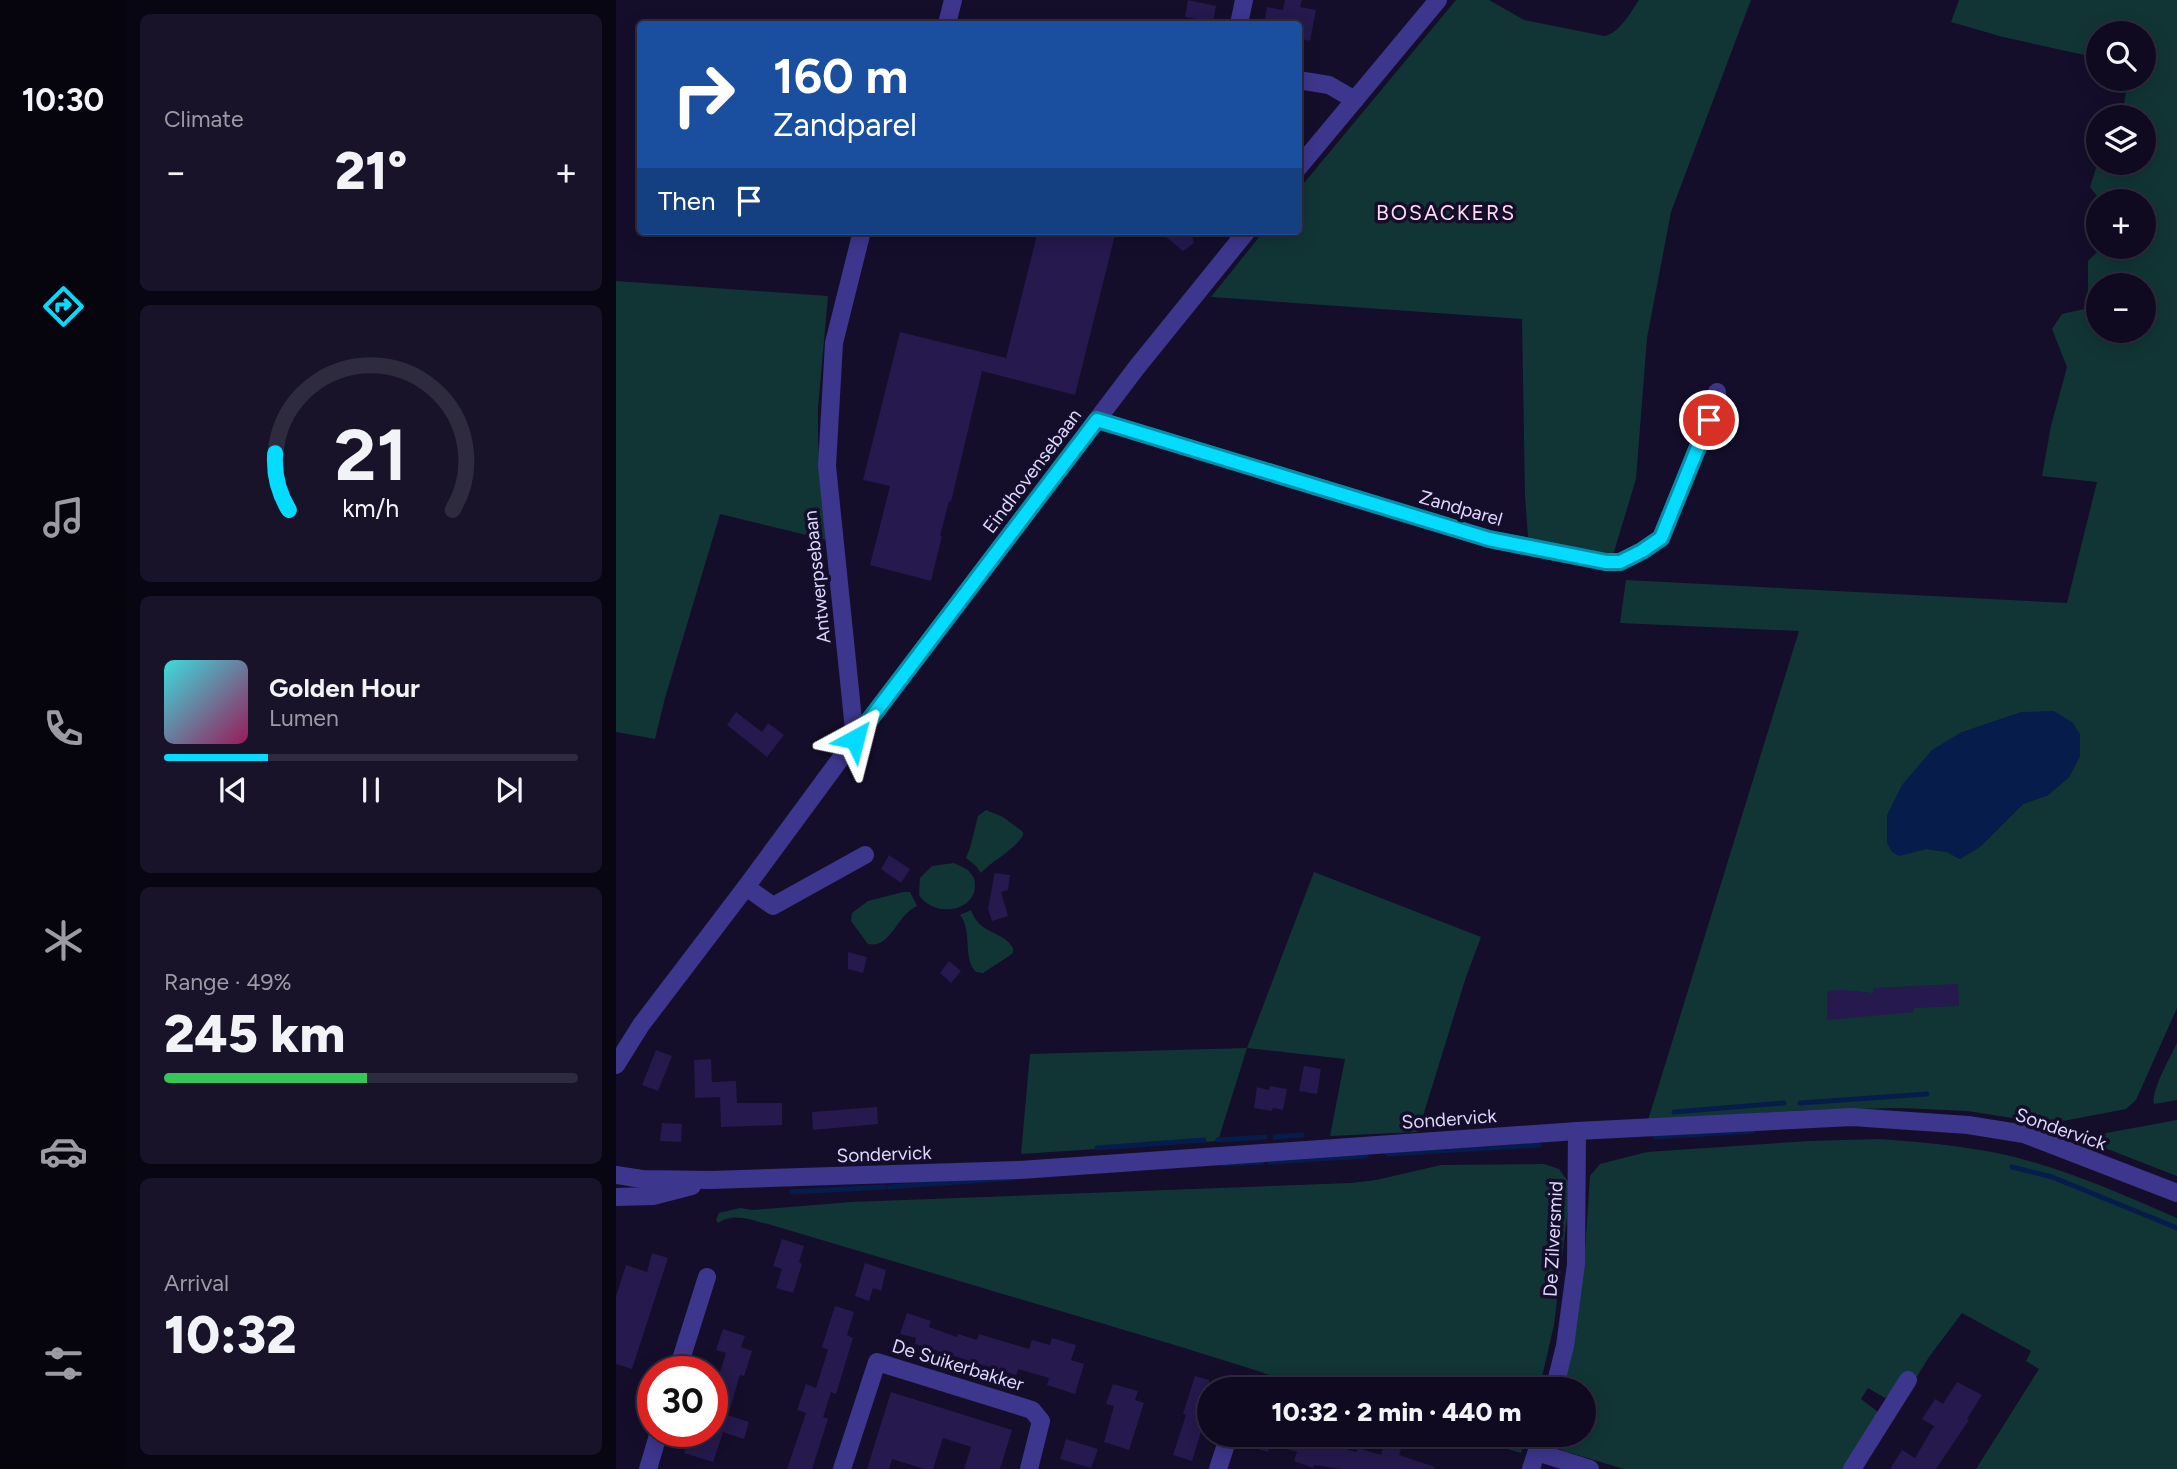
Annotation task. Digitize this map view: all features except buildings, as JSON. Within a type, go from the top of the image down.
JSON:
[{"type":"street","points":[[948,21],[953,0]]},
{"type":"street","points":[[1240,21],[1244,0]]},
{"type":"street","points":[[1302,163],[1438,0]]},
{"type":"street","points":[[1302,81],[1329,85],[1355,100]]},
{"type":"street","name":"Antwerpsebaan","points":[[855,739],[827,466],[834,343],[861,235]]},
{"type":"street","name":"Eindhovensebaan","points":[[855,739],[1097,420],[1244,235]]},
{"type":"street","name":"Zandparel","points":[[1097,420],[1489,539],[1606,562],[1620,562],[1661,538],[1709,420],[1717,392]]},
{"type":"street","points":[[616,1065],[641,1026],[855,739]]},
{"type":"street","points":[[747,887],[773,906],[865,855]]},
{"type":"street","name":"Sondervick","points":[[616,1175],[642,1179],[711,1180],[1020,1170],[1577,1131],[1852,1117],[1968,1125],[2024,1134],[2177,1194]]},
{"type":"street","name":"De Zilversmid","points":[[1557,1377],[1565,1346],[1576,1264],[1577,1131]]},
{"type":"street","name":"Sondervick","points":[[616,1197],[653,1196],[711,1180]]},
{"type":"street","points":[[682,1356],[708,1277]]},
{"type":"street","name":"De Suikerbakker","points":[[842,1469],[877,1362],[1032,1410],[1041,1421],[1029,1469]]},
{"type":"street","points":[[1852,1469],[1908,1380]]},
{"type":"street","points":[[648,1469],[655,1447]]},
{"type":"street","points":[[1217,1469],[1225,1447]]},
{"type":"street","points":[[1537,1452],[1590,1469]]},
{"type":"green space","points":[[1456,0],[1489,0],[1524,20],[1604,36],[1620,27],[1639,0],[1751,0],[1671,212],[1647,338],[1636,479],[1613,555],[1532,540],[1528,537],[1522,319],[1211,297],[1261,235],[1302,235],[1302,185]]},
{"type":"green space","points":[[1959,0],[2177,0],[2177,1008],[2136,1100],[2126,1109],[2037,1126],[2025,1120],[1967,1111],[1901,1108],[1806,1110],[1648,1120],[1799,631],[1620,623],[1626,580],[2067,603],[2097,482],[2042,476],[2051,426],[2067,367],[2052,329],[2062,314],[2084,309],[2086,300],[2086,343],[2156,343],[2156,273],[2088,273],[2088,261],[2156,259],[2156,189],[2090,187],[2094,175],[2156,175],[2156,105],[2124,105],[2126,91],[2156,91],[2156,21],[2086,21],[2086,55],[1951,22]],"holes":[[[2022,712],[2080,756],[2069,777],[2048,795],[2023,804],[1981,846],[1960,859],[1947,852],[1927,849],[1960,733]]]},
{"type":"green space","points":[[616,281],[828,296],[818,408],[818,441],[827,540],[720,514],[655,739],[616,732]]},
{"type":"green space","points":[[986,810],[1003,817],[1023,832],[1023,835],[1014,846],[981,873],[966,858],[978,816]]},
{"type":"green space","points":[[954,863],[968,870],[974,878],[975,889],[971,898],[956,908],[935,908],[919,895],[920,878],[932,866]]},
{"type":"green space","points":[[1314,872],[1481,937],[1418,1132],[1330,1136],[1345,1059],[1247,1048]]},
{"type":"green space","points":[[910,892],[917,906],[904,916],[888,937],[876,944],[868,944],[851,921],[852,913],[868,901]]},
{"type":"green space","points":[[971,910],[980,924],[1009,942],[1013,948],[1013,953],[983,973],[976,972],[969,959],[966,929],[960,915]]},
{"type":"green space","points":[[2177,1043],[2177,1100],[2154,1104],[2158,1083]]},
{"type":"green space","points":[[1247,1048],[1218,1141],[1021,1154],[1030,1054]]},
{"type":"green space","points":[[2177,1120],[2177,1176],[2079,1138]]},
{"type":"green space","points":[[1879,1139],[1991,1152],[2050,1167],[2177,1218],[2177,1469],[1976,1469],[2039,1369],[2026,1361],[2031,1351],[1962,1313],[1913,1383],[1885,1398],[1868,1388],[1861,1399],[1878,1412],[1844,1469],[1624,1469],[1556,1447],[1596,1447],[1596,1377],[1564,1377],[1585,1252],[1590,1176],[1600,1164],[1647,1152]]},
{"type":"green space","points":[[1544,1164],[1559,1169],[1569,1183],[1554,1325],[1542,1377],[1275,1377],[768,1224],[742,1218],[730,1218],[718,1223],[716,1220],[719,1213],[740,1208],[753,1210],[851,1202],[1351,1183],[1441,1165]]},
{"type":"green space","points":[[1501,1447],[1523,1447],[1521,1453]]},
{"type":"water","points":[[2054,711],[2072,722],[2080,734],[2080,756],[2069,777],[2048,795],[2023,804],[1981,846],[1960,859],[1947,852],[1927,849],[1899,856],[1892,852],[1887,843],[1887,815],[1902,785],[1932,750],[1960,733],[2022,712]]},
{"type":"waterway","points":[[1800,1103],[1927,1094]]},
{"type":"waterway","points":[[1674,1112],[1784,1103]]},
{"type":"waterway","points":[[1655,1137],[1753,1131]]},
{"type":"waterway","points":[[1275,1137],[1302,1135]]},
{"type":"waterway","points":[[1218,1140],[1265,1137]]},
{"type":"waterway","points":[[1097,1148],[1204,1140]]},
{"type":"waterway","points":[[1388,1154],[1539,1145]]},
{"type":"waterway","points":[[1270,1162],[1366,1156]]},
{"type":"waterway","points":[[1223,1164],[1262,1162]]},
{"type":"waterway","points":[[2012,1167],[2052,1177],[2177,1228]]},
{"type":"waterway","points":[[889,1187],[1014,1178]]},
{"type":"waterway","points":[[792,1192],[884,1187]]},
{"type":"district","name":"BOSACKERS","points":[[1446,212]]},
{"type":"route","points":[[855,739],[1097,420],[1489,539],[1606,562],[1620,562],[1661,538],[1709,420]]}]
